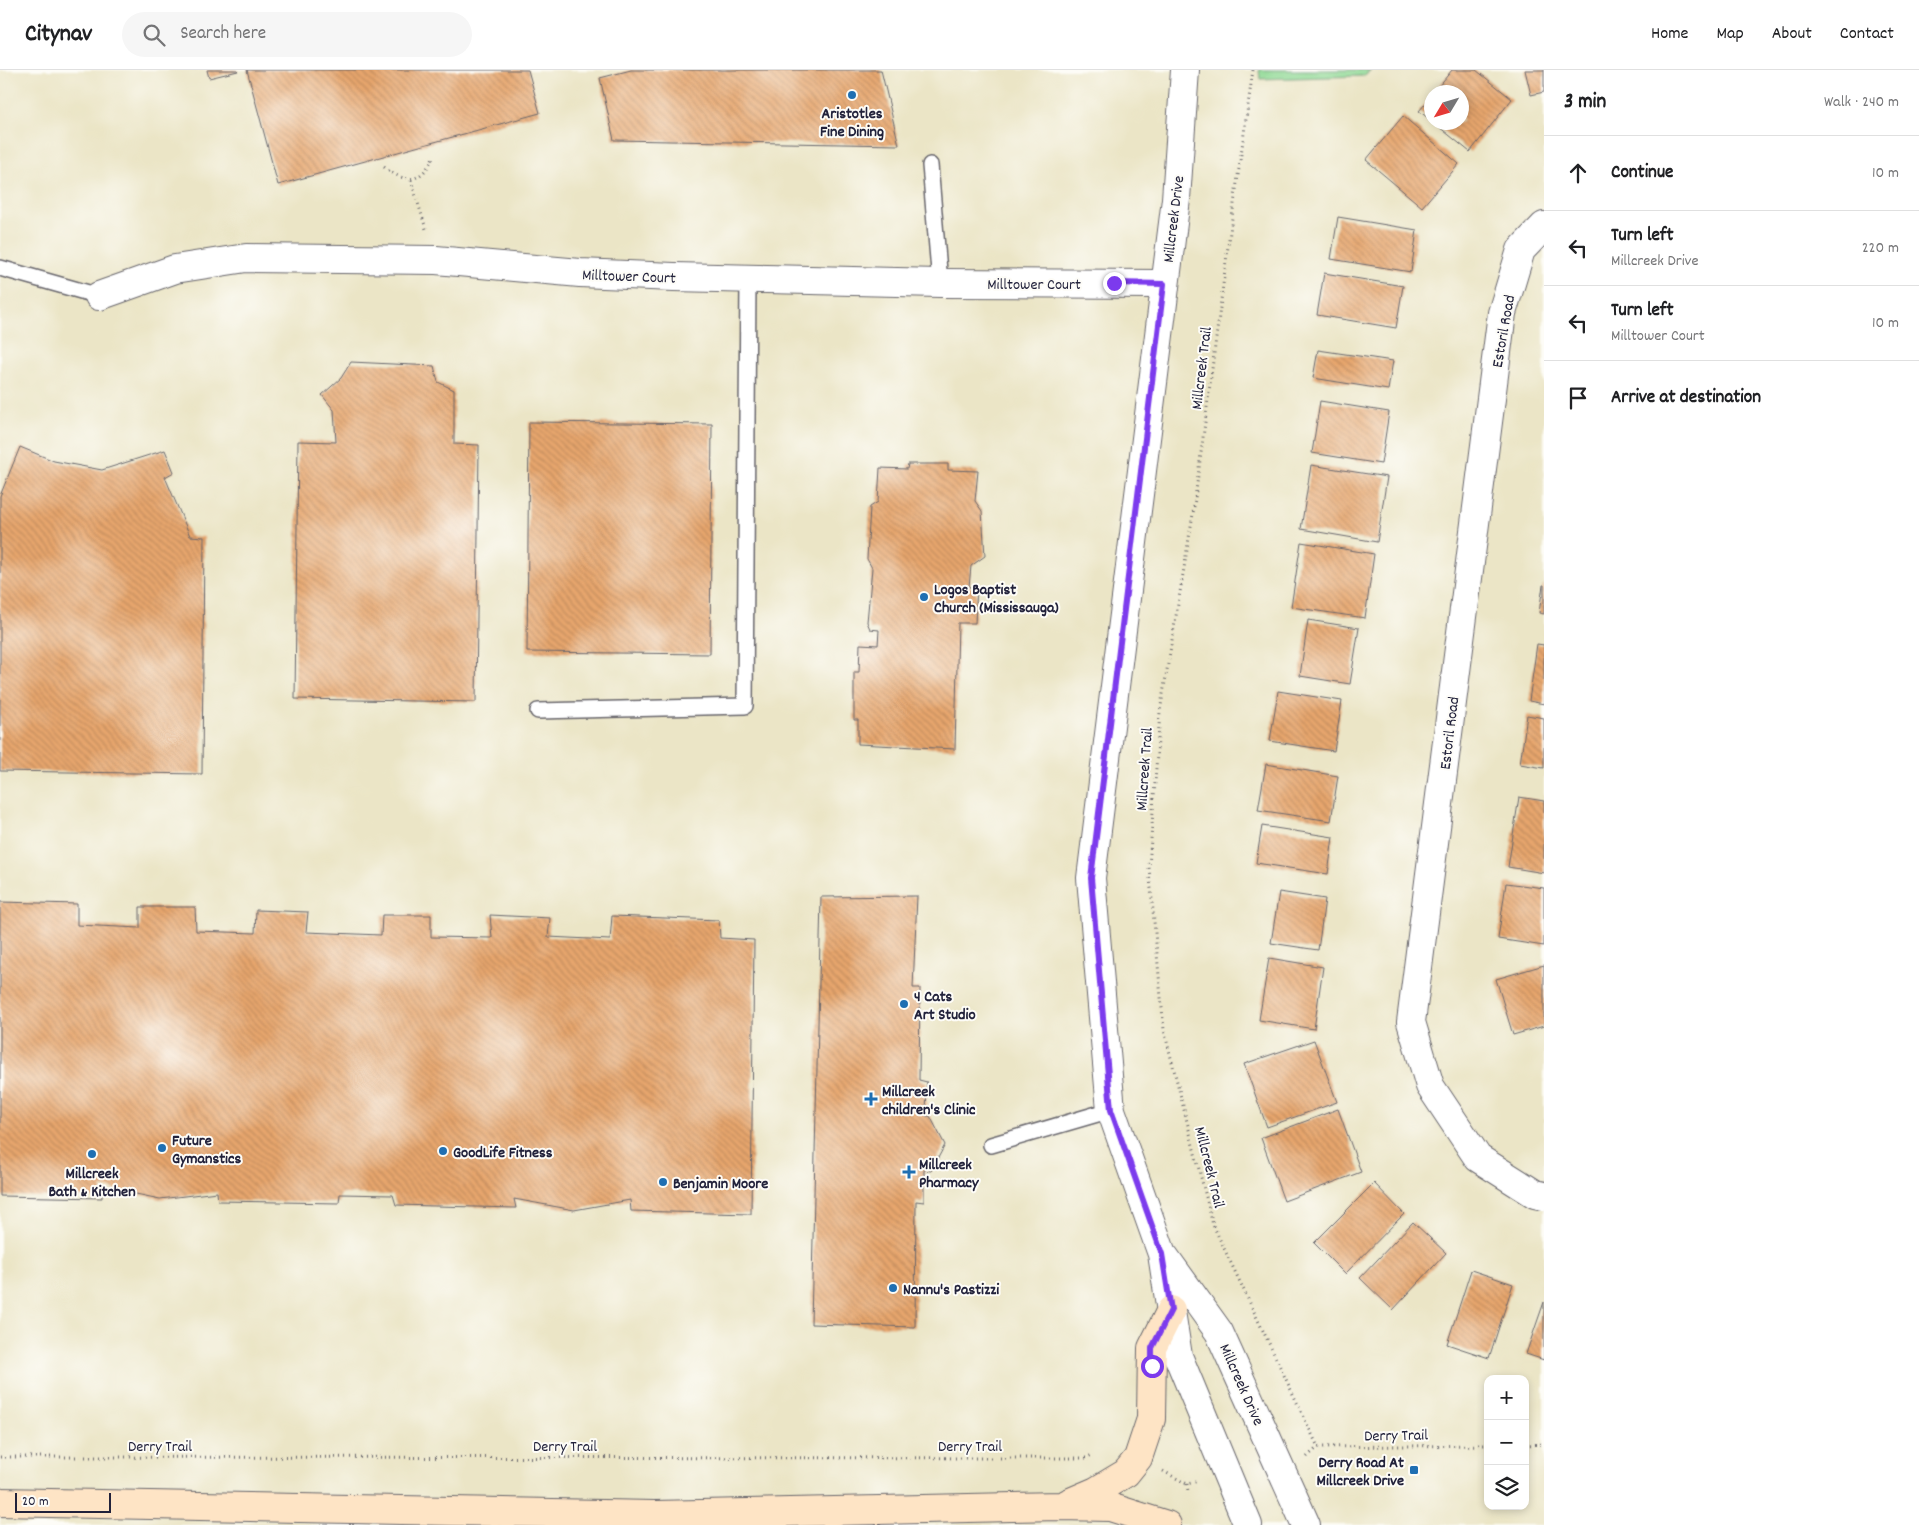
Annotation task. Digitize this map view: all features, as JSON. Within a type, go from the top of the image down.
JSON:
[{"type":"main road","points":[[1060,1506],[1096,1491],[1126,1473],[1138,1458],[1150,1419],[1152,1348],[1171,1310]]},
{"type":"main road","points":[[0,1502],[654,1514],[1060,1506],[1110,1507],[1168,1525]]},
{"type":"street","name":"Millcreek Drive","points":[[1185,70],[1176,198],[1091,878],[1111,1110],[1162,1254],[1178,1356],[1248,1525]]},
{"type":"street","name":"Estoril Road","points":[[1544,226],[1521,250],[1502,313],[1411,1022],[1430,1086],[1478,1158],[1534,1194],[1544,1196]]},
{"type":"street","name":"Milltower Court","points":[[99,296],[175,269],[246,258],[436,260],[580,273],[748,278],[940,283],[1164,284]]},
{"type":"street","name":"Millcreek Drive","points":[[1162,1254],[1220,1332],[1306,1525]]},
{"type":"lane","points":[[930,165],[940,283]]},
{"type":"lane","points":[[0,268],[99,296]]},
{"type":"lane","points":[[538,711],[744,706],[748,278]]},
{"type":"lane","points":[[990,1145],[1111,1110]]},
{"type":"path","name":"Millcreek Trail","points":[[1253,70],[1193,514],[1160,712],[1149,867],[1164,1030],[1213,1225],[1318,1447]]},
{"type":"path","points":[[384,167],[396,177],[411,180],[429,167],[434,154]]},
{"type":"path","points":[[411,180],[436,260]]},
{"type":"path","points":[[1529,1445],[1544,1444]]},
{"type":"path","name":"Derry Trail","points":[[1318,1447],[1484,1445]]},
{"type":"path","points":[[1308,1456],[1318,1447]]},
{"type":"path","name":"Derry Trail","points":[[0,1457],[1086,1458],[1093,1455]]},
{"type":"path","points":[[1160,1470],[1187,1484],[1198,1482]]},
{"type":"path","points":[[1187,1484],[1188,1492]]},
{"type":"green space","points":[[1259,70],[1371,70],[1363,76],[1260,79]]},
{"type":"building","points":[[207,70],[237,70],[238,71],[209,78]]},
{"type":"building","points":[[247,70],[528,70],[540,113],[278,185]]},
{"type":"building","points":[[631,70],[881,70],[899,145],[614,140],[600,78]]},
{"type":"building","points":[[1452,70],[1476,70],[1512,99],[1470,152],[1443,130],[1469,130],[1469,85],[1440,85]]},
{"type":"building","points":[[1525,70],[1544,70],[1544,92],[1531,95]]},
{"type":"building","points":[[1424,105],[1424,115],[1419,111]]},
{"type":"building","points":[[1403,116],[1459,164],[1422,207],[1366,160]]},
{"type":"building","points":[[1338,217],[1417,230],[1411,272],[1331,259]]},
{"type":"building","points":[[1324,273],[1403,286],[1396,328],[1317,315]]},
{"type":"building","points":[[1318,350],[1393,361],[1388,390],[1313,378]]},
{"type":"building","points":[[351,362],[434,366],[438,382],[454,390],[454,444],[479,445],[476,702],[295,699],[298,441],[336,442],[334,410],[322,395],[341,378]]},
{"type":"building","points":[[1320,401],[1389,412],[1381,464],[1312,453]]},
{"type":"building","points":[[529,422],[712,424],[710,654],[527,652]]},
{"type":"building","points":[[20,447],[54,461],[102,470],[165,450],[174,472],[165,477],[190,536],[204,537],[202,774],[0,771],[0,496]]},
{"type":"building","name":"Logos Baptist Church (Mississauga)","points":[[908,464],[948,464],[948,470],[978,471],[975,501],[982,511],[985,556],[971,566],[969,587],[977,587],[975,623],[958,623],[955,749],[858,744],[858,720],[854,720],[854,672],[859,672],[860,644],[878,645],[879,630],[870,629],[867,622],[872,568],[867,559],[870,507],[878,502],[880,468],[907,469]]},
{"type":"building","points":[[1311,465],[1387,477],[1377,542],[1301,529]]},
{"type":"building","points":[[1301,542],[1374,554],[1365,618],[1291,607]]},
{"type":"building","points":[[1544,585],[1544,614],[1539,613]]},
{"type":"building","points":[[1308,620],[1359,628],[1350,684],[1300,676]]},
{"type":"building","points":[[1537,644],[1544,645],[1544,704],[1529,701]]},
{"type":"building","points":[[1278,691],[1342,701],[1334,751],[1270,741]]},
{"type":"building","points":[[1527,715],[1544,718],[1544,768],[1520,764]]},
{"type":"building","points":[[1266,764],[1338,776],[1331,821],[1258,810]]},
{"type":"building","points":[[1519,797],[1544,801],[1544,873],[1508,867]]},
{"type":"building","points":[[1262,826],[1333,837],[1328,874],[1256,863]]},
{"type":"building","points":[[1506,883],[1544,888],[1544,946],[1498,939]]},
{"type":"building","points":[[1279,892],[1325,899],[1318,950],[1271,943]]},
{"type":"building","name":"Millcreek children's Clinic","points":[[917,896],[913,988],[920,988],[919,1080],[927,1082],[926,1116],[930,1116],[945,1145],[931,1171],[924,1170],[924,1202],[916,1201],[915,1327],[811,1324],[821,897]]},
{"type":"building","points":[[0,902],[77,904],[77,925],[140,928],[140,907],[195,907],[196,931],[255,933],[256,910],[308,912],[306,932],[381,935],[382,915],[431,915],[431,937],[492,938],[490,915],[550,918],[548,937],[610,940],[612,916],[719,920],[720,938],[754,940],[751,1214],[631,1211],[630,1200],[574,1210],[514,1199],[516,1208],[396,1205],[393,1195],[340,1194],[339,1203],[218,1201],[217,1192],[160,1199],[102,1187],[102,1198],[0,1196]]},
{"type":"building","points":[[1269,958],[1323,967],[1314,1029],[1259,1020]]},
{"type":"building","points":[[1544,965],[1544,1026],[1513,1035],[1496,979]]},
{"type":"building","points":[[1314,1040],[1337,1102],[1267,1127],[1244,1064]]},
{"type":"building","points":[[1338,1109],[1361,1172],[1284,1201],[1261,1138]]},
{"type":"building","points":[[1374,1183],[1404,1214],[1345,1274],[1314,1243]]},
{"type":"building","points":[[1413,1222],[1446,1253],[1393,1310],[1360,1278]]},
{"type":"building","points":[[1471,1270],[1513,1284],[1489,1358],[1447,1344]]},
{"type":"building","points":[[1544,1302],[1544,1360],[1526,1354]]},
{"type":"place","name":"Aristotles Fine Dining","points":[[852,95]]},
{"type":"place","name":"Logos Baptist Church (Mississauga)","points":[[924,597]]},
{"type":"place","name":"4 Cats Art Studio","points":[[904,1004]]},
{"type":"place","name":"Millcreek children's Clinic","points":[[871,1099]]},
{"type":"place","name":"Future Gymanstics","points":[[162,1148]]},
{"type":"place","name":"GoodLife Fitness","points":[[443,1151]]},
{"type":"place","name":"Millcreek Bath & Kitchen","points":[[92,1154]]},
{"type":"place","name":"Millcreek Pharmacy","points":[[909,1172]]},
{"type":"place","name":"Benjamin Moore","points":[[663,1182]]},
{"type":"place","name":"Nannu's Pastizzi","points":[[893,1288]]},
{"type":"place","name":"Derry Road At Millcreek Drive","points":[[1414,1470]]},
{"type":"route","points":[[1114,283],[1164,284],[1091,878],[1111,1110],[1162,1254],[1171,1310],[1152,1348],[1152,1366]]}]
